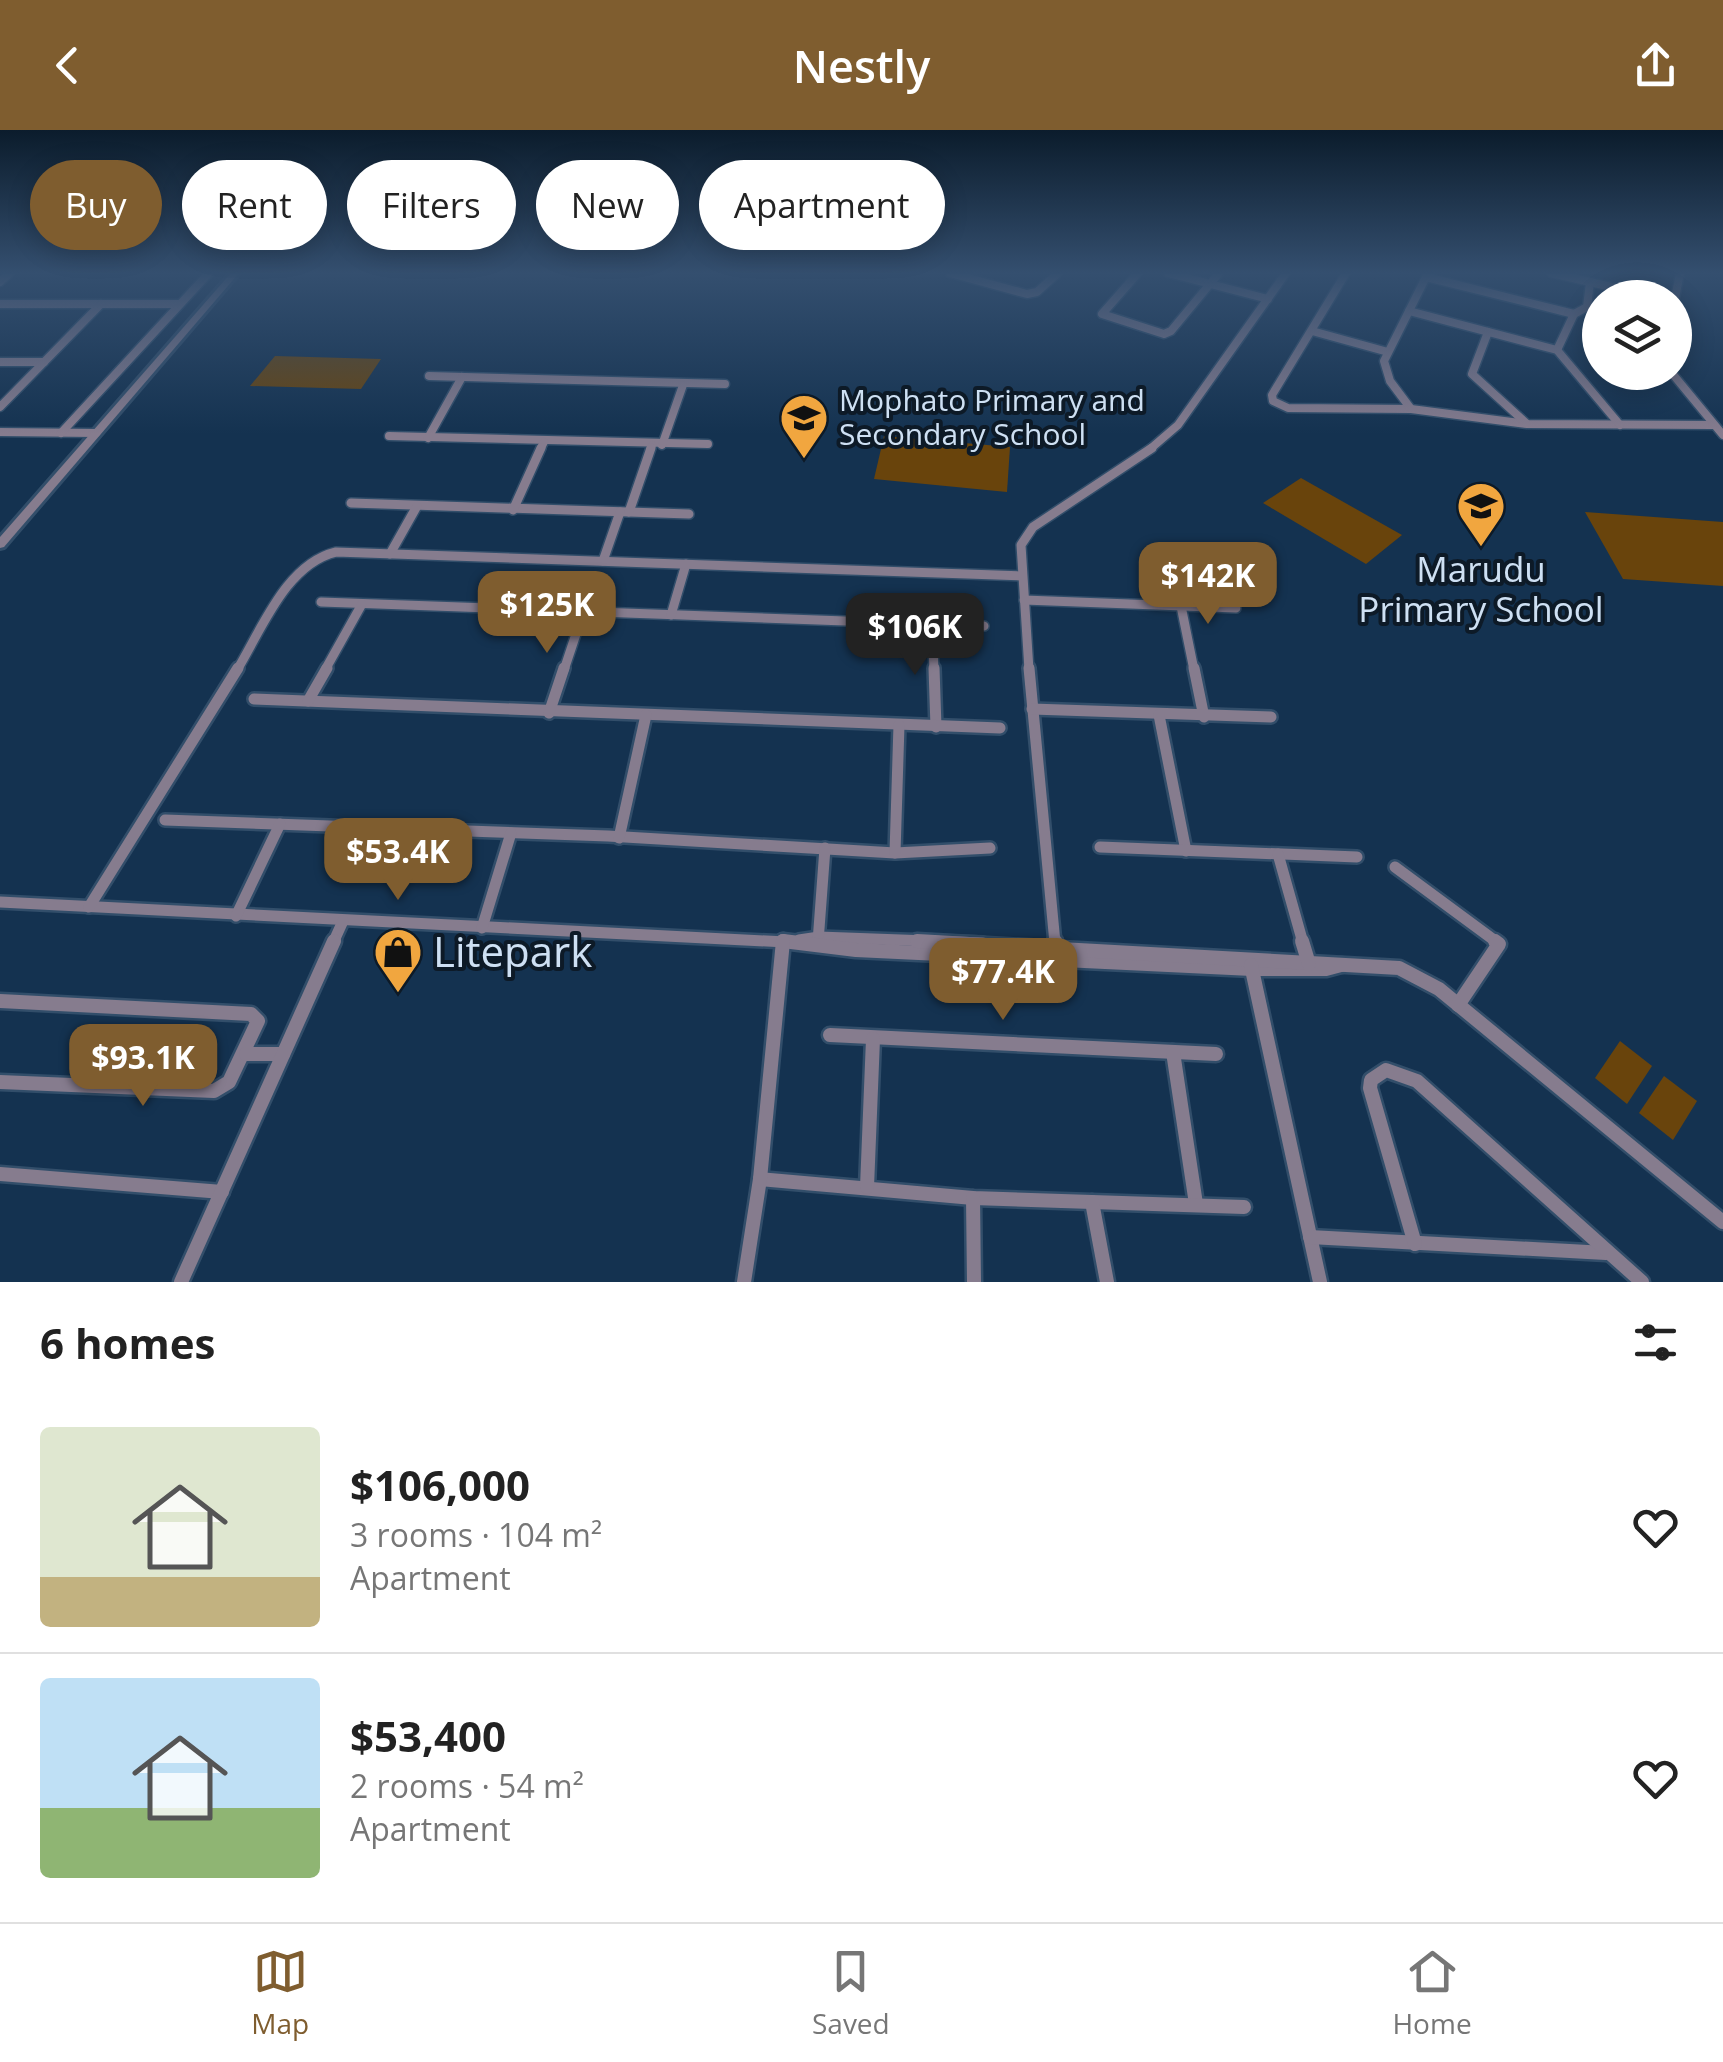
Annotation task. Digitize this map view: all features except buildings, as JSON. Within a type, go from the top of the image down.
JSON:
[{"type":"street","points":[[0,407],[79,327]]},
{"type":"street","points":[[61,432],[158,327]]},
{"type":"street","points":[[0,544],[188,327]]},
{"type":"street","points":[[1136,327],[1160,334],[1174,327]]},
{"type":"street","points":[[1057,952],[1020,552],[1027,532],[1178,425],[1248,327]]},
{"type":"street","points":[[1314,327],[1272,395],[1274,403],[1288,408],[1411,409],[1527,424],[1713,425]]},
{"type":"street","points":[[1401,327],[1388,352],[1386,373],[1411,409]]},
{"type":"street","points":[[1468,327],[1557,350],[1620,425]]},
{"type":"street","points":[[1557,350],[1568,327]]},
{"type":"street","points":[[1312,331],[1388,352]]},
{"type":"street","points":[[1488,332],[1473,378],[1527,424]]},
{"type":"street","points":[[0,362],[44,362]]},
{"type":"street","points":[[429,376],[725,384]]},
{"type":"street","points":[[428,438],[462,377]]},
{"type":"street","points":[[604,561],[683,385]]},
{"type":"street","points":[[1685,390],[1723,434]]},
{"type":"street","points":[[0,432],[96,433]]},
{"type":"street","points":[[389,436],[708,444]]},
{"type":"street","points":[[512,510],[544,442]]},
{"type":"street","points":[[351,504],[689,514]]},
{"type":"street","points":[[390,554],[417,506]]},
{"type":"street","points":[[89,907],[304,564],[315,557],[336,552],[1022,576]]},
{"type":"street","points":[[671,615],[686,564]]},
{"type":"street","points":[[1024,600],[1236,608]]},
{"type":"street","points":[[321,602],[984,626]]},
{"type":"street","points":[[308,701],[362,604]]},
{"type":"street","points":[[1181,606],[1204,717]]},
{"type":"street","points":[[549,713],[583,613]]},
{"type":"street","points":[[932,626],[936,726]]},
{"type":"street","points":[[254,699],[1000,728]]},
{"type":"street","points":[[1032,709],[1271,717]]},
{"type":"street","points":[[619,838],[646,715]]},
{"type":"street","points":[[1159,715],[1186,851]]},
{"type":"street","points":[[895,853],[898,726]]},
{"type":"street","points":[[165,820],[895,853],[990,848]]},
{"type":"street","points":[[236,916],[280,824]]},
{"type":"street","points":[[482,928],[511,833]]},
{"type":"street","points":[[1100,847],[1357,857]]},
{"type":"street","points":[[818,942],[824,848]]},
{"type":"street","points":[[1278,854],[1309,964]]},
{"type":"street","points":[[1395,866],[1500,944],[1458,1005]]},
{"type":"street","points":[[2,904],[1399,968],[1425,980],[1458,1005],[1723,1222]]},
{"type":"street","points":[[181,1282],[343,921]]},
{"type":"street","points":[[744,1282],[788,941]]},
{"type":"street","points":[[1251,963],[1320,1282]]},
{"type":"street","points":[[0,1001],[251,1014],[258,1021],[246,1054],[229,1082],[214,1091],[0,1082]]},
{"type":"street","points":[[830,1035],[1216,1054]]},
{"type":"street","points":[[867,1187],[873,1039]]},
{"type":"street","points":[[1173,1052],[1196,1204]]},
{"type":"street","points":[[246,1054],[283,1054]]},
{"type":"street","points":[[1415,1244],[1370,1088],[1371,1080],[1386,1070],[1417,1081],[1642,1282]]},
{"type":"street","points":[[0,1174],[222,1192]]},
{"type":"street","points":[[760,1179],[972,1198],[1244,1207]]},
{"type":"street","points":[[972,1198],[974,1282]]},
{"type":"street","points":[[1092,1202],[1107,1282]]},
{"type":"street","points":[[1310,1237],[1608,1253]]},
{"type":"shaded area","points":[[275,356],[381,359],[361,389],[250,386]]},
{"type":"shaded area","points":[[884,436],[1010,447],[1007,492],[874,479]]},
{"type":"shaded area","points":[[1301,478],[1402,535],[1366,564],[1263,503]]},
{"type":"shaded area","points":[[1585,512],[1723,522],[1723,586],[1623,579]]},
{"type":"shaded area","points":[[1620,1041],[1652,1066],[1627,1104],[1595,1078]]},
{"type":"shaded area","points":[[1664,1076],[1697,1101],[1673,1140],[1639,1113]]},
{"type":"place","name":"Mophato Primary and Secondary School","points":[[804,460]]},
{"type":"place","name":"Marudu Primary School","points":[[1481,548]]},
{"type":"place","name":"Litepark","points":[[398,994]]}]
